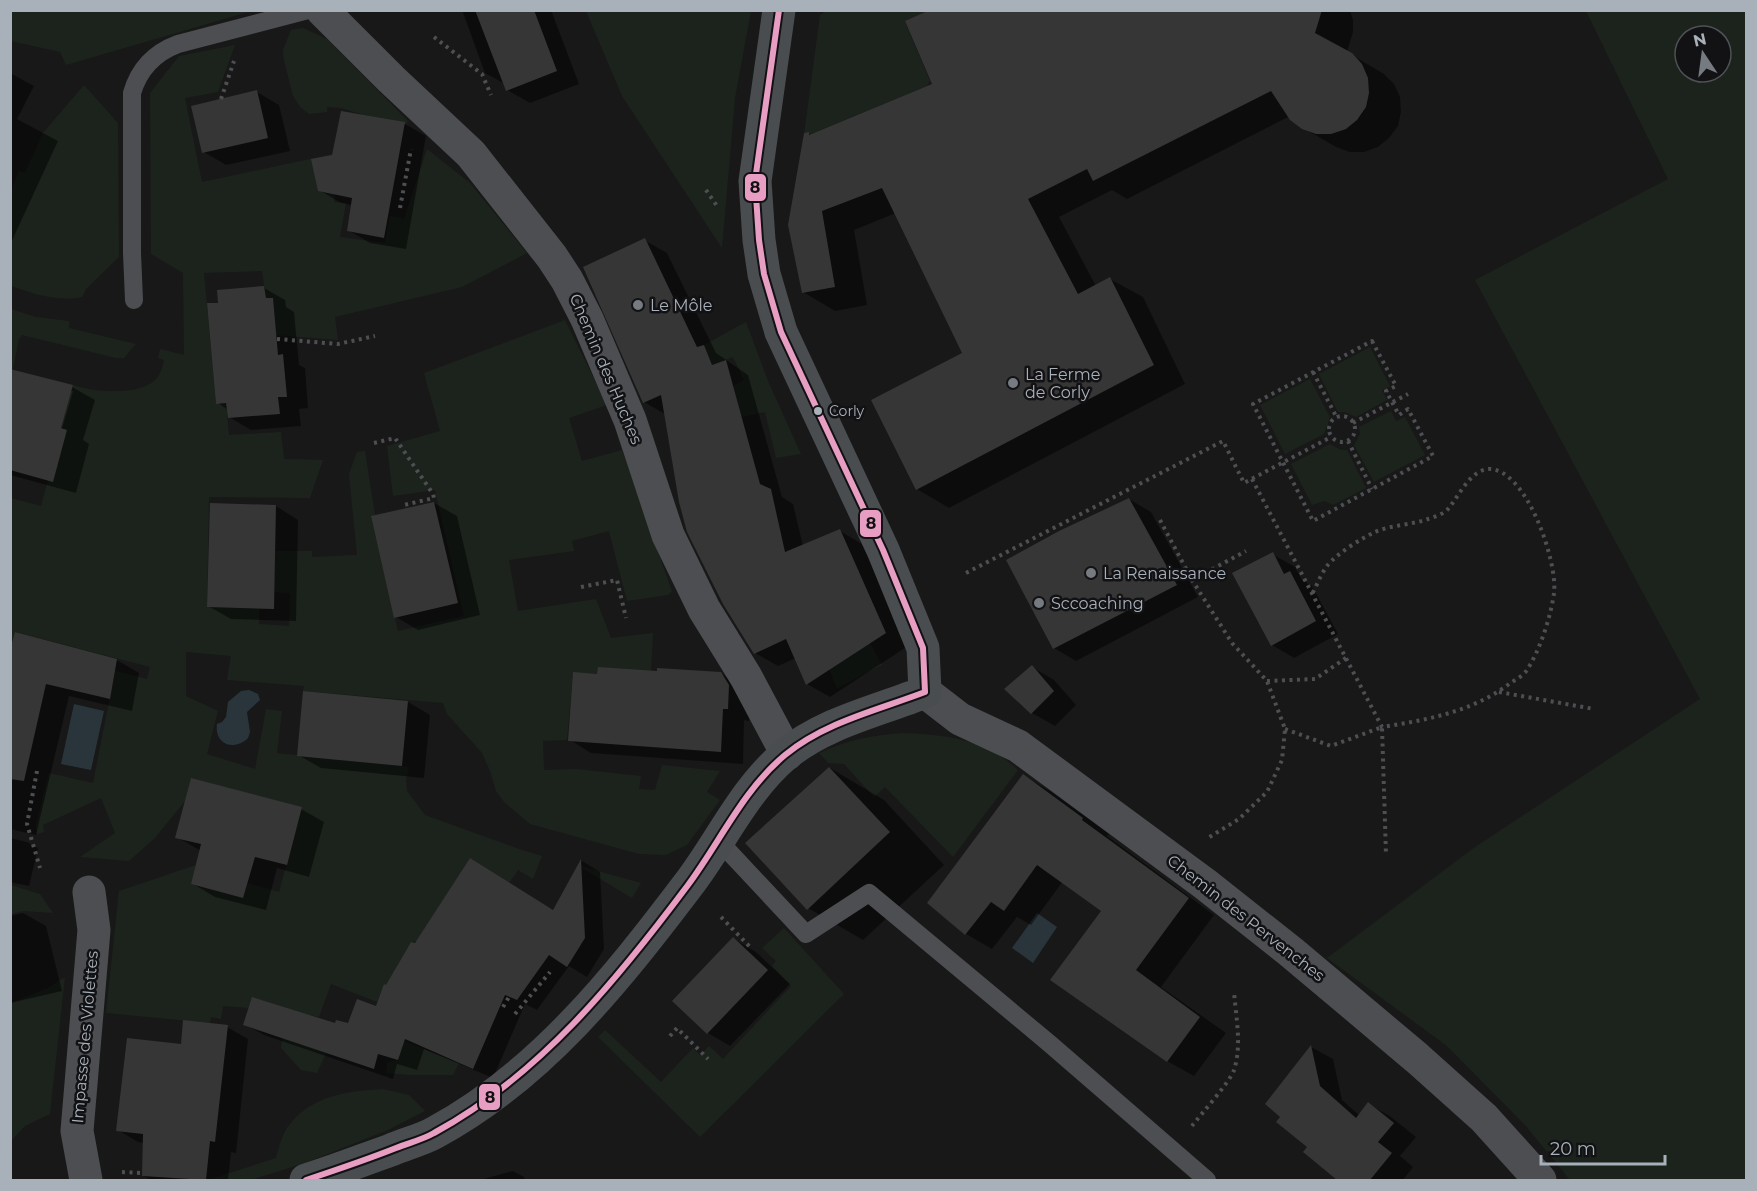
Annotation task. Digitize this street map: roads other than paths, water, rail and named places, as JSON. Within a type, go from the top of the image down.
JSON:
[{"type":"street","name":"Chemin des Huches","points":[[322,10],[471,154],[552,257],[567,280],[587,319],[630,420],[668,535],[704,609],[746,677],[787,754]]},
{"type":"street","points":[[306,1180],[431,1135],[483,1104],[514,1080],[556,1042],[599,996],[689,884],[760,779],[787,754],[821,731],[925,692],[922,648],[883,550],[780,332],[764,274],[755,181],[779,10]]},
{"type":"street","name":"Chemin des Pervenches","points":[[925,692],[960,719],[1018,746],[1205,884],[1291,952],[1484,1118],[1540,1180]]},
{"type":"street","name":"Impasse des Violettes","points":[[86,1180],[77,1131],[94,930],[89,892]]},
{"type":"lane","points":[[135,300],[132,254],[132,93],[136,78],[161,50],[308,10]]},
{"type":"lane","points":[[718,840],[806,934],[869,893],[1207,1180]]},
{"type":"place","name":"Le Môle","points":[[638,305]]},
{"type":"place","name":"La Ferme de Corly","points":[[1013,383]]},
{"type":"place","name":"Corly","points":[[818,411]]},
{"type":"place","name":"La Renaissance","points":[[1091,573]]},
{"type":"place","name":"Sccoaching","points":[[1039,603]]}]
